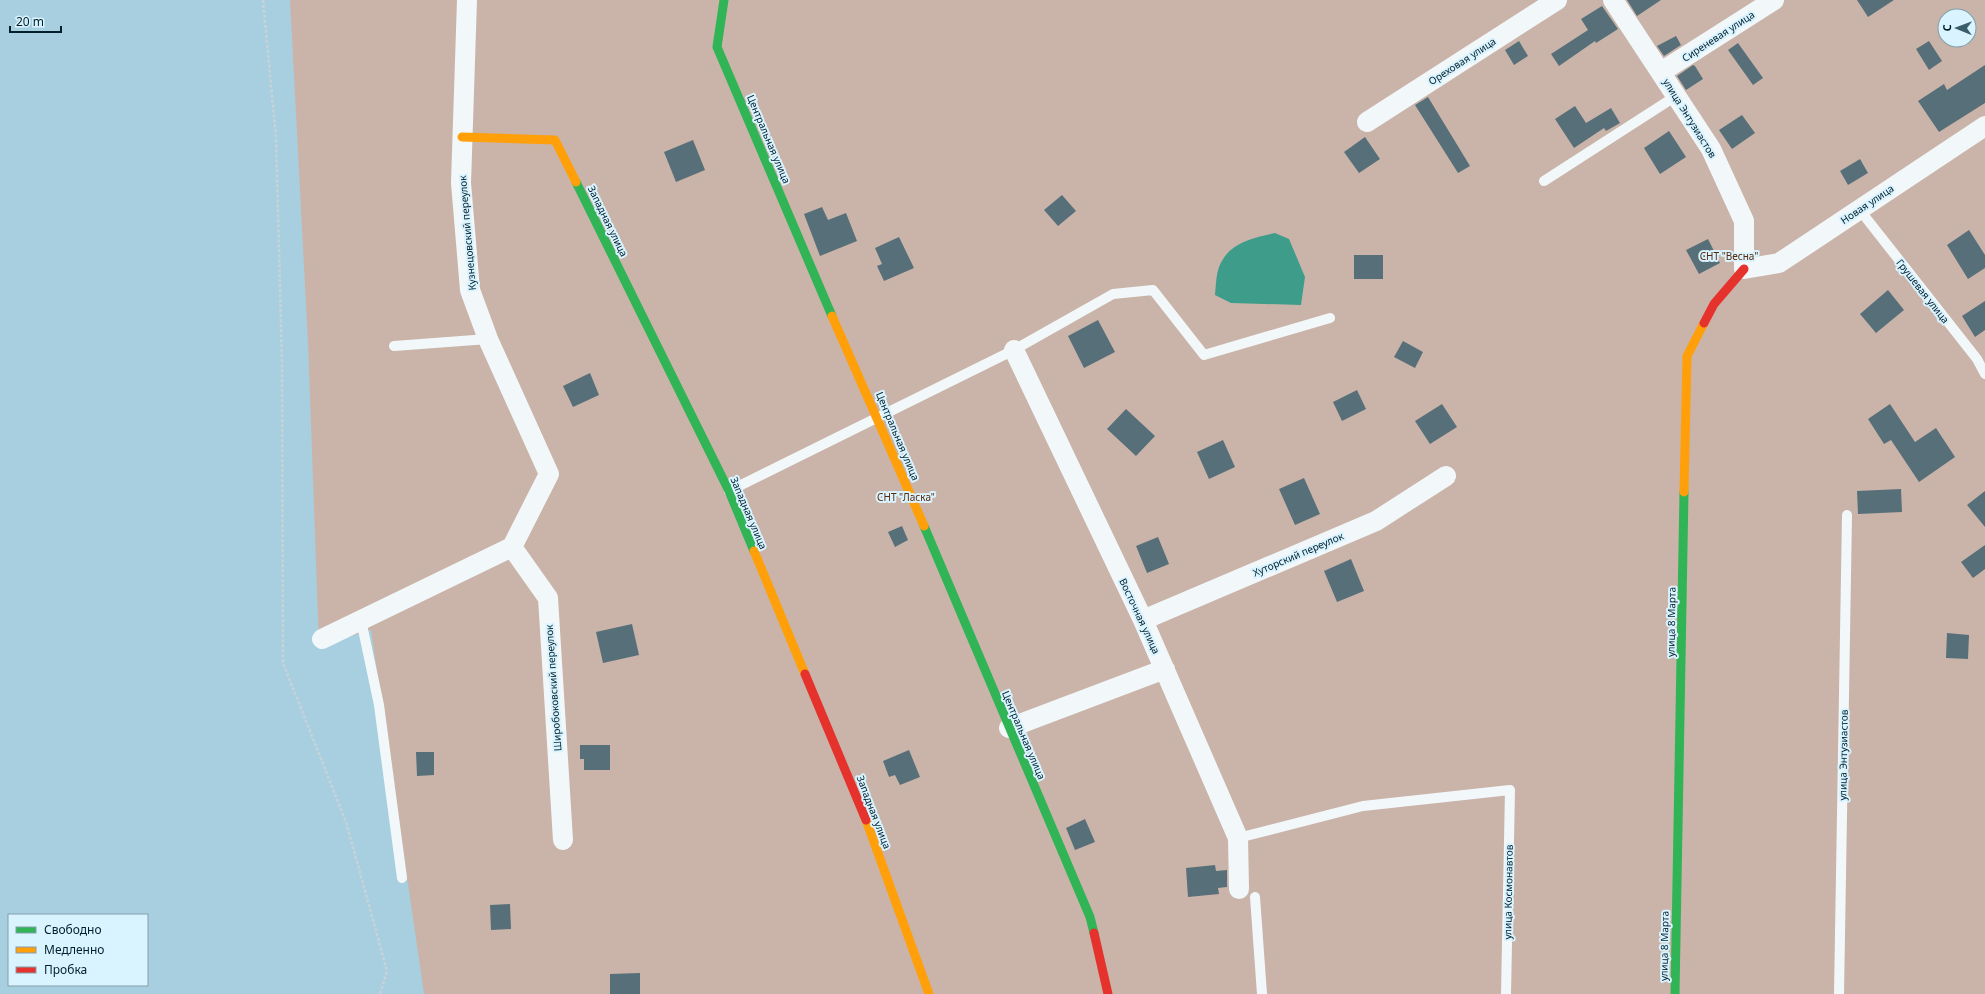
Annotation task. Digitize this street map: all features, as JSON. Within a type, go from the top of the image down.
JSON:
[{"type":"street","name":"Кузнецовский переулок","points":[[467,0],[461,183],[470,290],[488,339],[549,474],[512,547]]},
{"type":"street","name":"Центральная улица","points":[[724,0],[717,47],[822,293],[878,418],[1090,917],[1108,994]]},
{"type":"street","name":"Ореховая улица","points":[[1367,122],[1558,0]]},
{"type":"street","name":"улица Энтузиастов","points":[[1613,0],[1711,149],[1744,221],[1744,269]]},
{"type":"street","name":"Сиреневая улица","points":[[1661,72],[1774,0]]},
{"type":"street","name":"Новая улица","points":[[1744,269],[1779,263],[1985,126]]},
{"type":"street","name":"Западная улица","points":[[462,137],[555,140],[729,491],[867,822],[928,994]]},
{"type":"street","name":"улица 8 Марта","points":[[1675,994],[1687,356],[1714,304],[1744,269]]},
{"type":"street","name":"Восточная улица","points":[[1014,350],[1143,620],[1238,838],[1247,893]]},
{"type":"street","name":"Хуторский переулок","points":[[1143,620],[1376,521],[1446,476]]},
{"type":"street","points":[[322,639],[512,547]]},
{"type":"street","name":"Широбоковский переулок","points":[[512,547],[548,598],[563,840]]},
{"type":"street","points":[[1009,728],[1165,669]]},
{"type":"lane","points":[[1544,181],[1676,96]]},
{"type":"lane","name":"Грушевая улица","points":[[1859,209],[1977,359],[1985,374]]},
{"type":"lane","points":[[729,491],[1014,350],[1113,294],[1153,290],[1204,355],[1330,318]]},
{"type":"lane","points":[[394,346],[488,339]]},
{"type":"lane","name":"улица Энтузиастов","points":[[1839,994],[1847,515]]},
{"type":"lane","points":[[361,620],[379,705],[402,878]]},
{"type":"lane","name":"улица Космонавтов","points":[[1238,838],[1363,806],[1510,790],[1506,994]]},
{"type":"lane","points":[[1247,893],[1262,994]]},
{"type":"path","points":[[263,0],[276,138],[282,362],[283,663],[346,822],[387,971],[380,994]]},
{"type":"green space","name":"СНТ \"Ласка\"","points":[[290,0],[1985,0],[1985,994],[424,994],[371,630],[319,646],[308,343]]},
{"type":"shaded area","points":[[1275,233],[1289,239],[1305,277],[1301,305],[1231,303],[1215,295],[1219,267],[1229,252],[1242,242]]},
{"type":"building","points":[[1627,0],[1661,0],[1637,16]]},
{"type":"building","points":[[1857,0],[1894,0],[1868,17]]},
{"type":"building","points":[[1602,6],[1618,29],[1596,43],[1595,41],[1559,66],[1551,54],[1588,30],[1581,19]]},
{"type":"building","points":[[1676,36],[1681,45],[1664,56],[1657,46]]},
{"type":"building","points":[[1519,41],[1528,56],[1514,65],[1505,50]]},
{"type":"building","points":[[1929,41],[1942,61],[1929,70],[1916,49]]},
{"type":"building","points":[[1738,43],[1763,78],[1753,85],[1728,50]]},
{"type":"building","points":[[1693,65],[1703,79],[1686,90],[1677,76]]},
{"type":"building","points":[[1985,65],[1985,103],[1939,132],[1918,101],[1944,84],[1947,90]]},
{"type":"building","points":[[1428,97],[1470,166],[1458,173],[1415,105]]},
{"type":"building","points":[[1575,106],[1586,123],[1611,108],[1620,123],[1606,131],[1604,128],[1574,148],[1555,119]]},
{"type":"building","points":[[1742,115],[1755,133],[1732,149],[1719,130]]},
{"type":"building","points":[[1669,131],[1686,157],[1660,174],[1644,148]]},
{"type":"building","points":[[1365,137],[1380,159],[1359,173],[1344,152]]},
{"type":"building","points":[[693,140],[705,170],[676,182],[664,152]]},
{"type":"building","points":[[1860,159],[1868,173],[1848,185],[1840,171]]},
{"type":"building","points":[[1062,195],[1076,211],[1058,226],[1044,210]]},
{"type":"building","points":[[822,207],[828,220],[846,213],[857,241],[820,256],[804,214]]},
{"type":"building","points":[[1969,230],[1985,255],[1985,268],[1968,279],[1947,245]]},
{"type":"building","points":[[899,237],[914,268],[884,281],[877,266],[882,264],[875,248]]},
{"type":"building","points":[[1708,239],[1720,263],[1699,274],[1686,250]]},
{"type":"building","points":[[1354,255],[1383,255],[1383,279],[1354,279]]},
{"type":"building","points":[[1888,290],[1904,310],[1876,333],[1860,314]]},
{"type":"building","points":[[1985,301],[1985,330],[1975,337],[1962,316]]},
{"type":"building","points":[[1098,320],[1115,352],[1084,368],[1068,336]]},
{"type":"building","points":[[1403,341],[1423,352],[1415,368],[1394,357]]},
{"type":"building","points":[[590,373],[599,395],[573,407],[563,386]]},
{"type":"building","points":[[1357,390],[1366,409],[1342,421],[1333,402]]},
{"type":"building","points":[[1442,404],[1457,427],[1430,444],[1415,421]]},
{"type":"building","points":[[1890,404],[1915,442],[1936,428],[1955,457],[1919,482],[1891,440],[1884,444],[1868,419]]},
{"type":"building","points":[[1126,409],[1155,436],[1136,456],[1107,429]]},
{"type":"building","points":[[1223,440],[1235,467],[1209,479],[1197,452]]},
{"type":"building","points":[[1304,478],[1320,514],[1295,525],[1279,489]]},
{"type":"building","points":[[1901,489],[1902,512],[1858,514],[1857,491]]},
{"type":"building","points":[[1985,491],[1985,527],[1967,505]]},
{"type":"building","points":[[902,526],[908,540],[895,547],[888,532]]},
{"type":"building","points":[[1158,537],[1169,564],[1147,573],[1136,546]]},
{"type":"building","points":[[1985,545],[1985,569],[1973,578],[1961,562]]},
{"type":"building","points":[[1351,559],[1364,591],[1337,602],[1324,571]]},
{"type":"building","points":[[632,624],[639,655],[603,663],[596,632]]},
{"type":"building","points":[[1947,633],[1969,635],[1968,659],[1946,658]]},
{"type":"building","points":[[580,745],[610,745],[610,770],[584,770],[584,759],[580,759]]},
{"type":"building","points":[[909,750],[920,777],[900,785],[895,775],[889,777],[883,761]]},
{"type":"building","points":[[416,752],[434,752],[434,775],[417,776]]},
{"type":"building","points":[[1085,819],[1095,842],[1075,850],[1066,828]]},
{"type":"building","points":[[1215,865],[1216,871],[1227,870],[1227,887],[1218,888],[1219,894],[1188,897],[1186,868]]},
{"type":"building","points":[[510,904],[511,929],[491,930],[490,905]]},
{"type":"building","points":[[640,973],[640,994],[610,994],[610,974]]},
{"type":"traffic: fast","points":[[724,0],[717,47],[832,316]]},
{"type":"traffic: fast","points":[[576,182],[729,491],[754,551]]},
{"type":"traffic: fast","points":[[1675,994],[1684,492]]},
{"type":"traffic: fast","points":[[924,526],[1090,917],[1094,933]]},
{"type":"traffic: slow","points":[[462,137],[555,140],[576,182]]},
{"type":"traffic: slow","points":[[832,316],[924,526]]},
{"type":"traffic: slow","points":[[1684,492],[1687,356],[1704,323]]},
{"type":"traffic: slow","points":[[754,551],[805,674]]},
{"type":"traffic: slow","points":[[866,820],[929,994]]},
{"type":"traffic: jam","points":[[1704,323],[1714,304],[1744,269]]},
{"type":"traffic: jam","points":[[805,674],[866,820]]},
{"type":"traffic: jam","points":[[1094,933],[1108,994]]},
{"type":"park label","name":"СНТ \"Весна\"","points":[[1729,256]]}]
